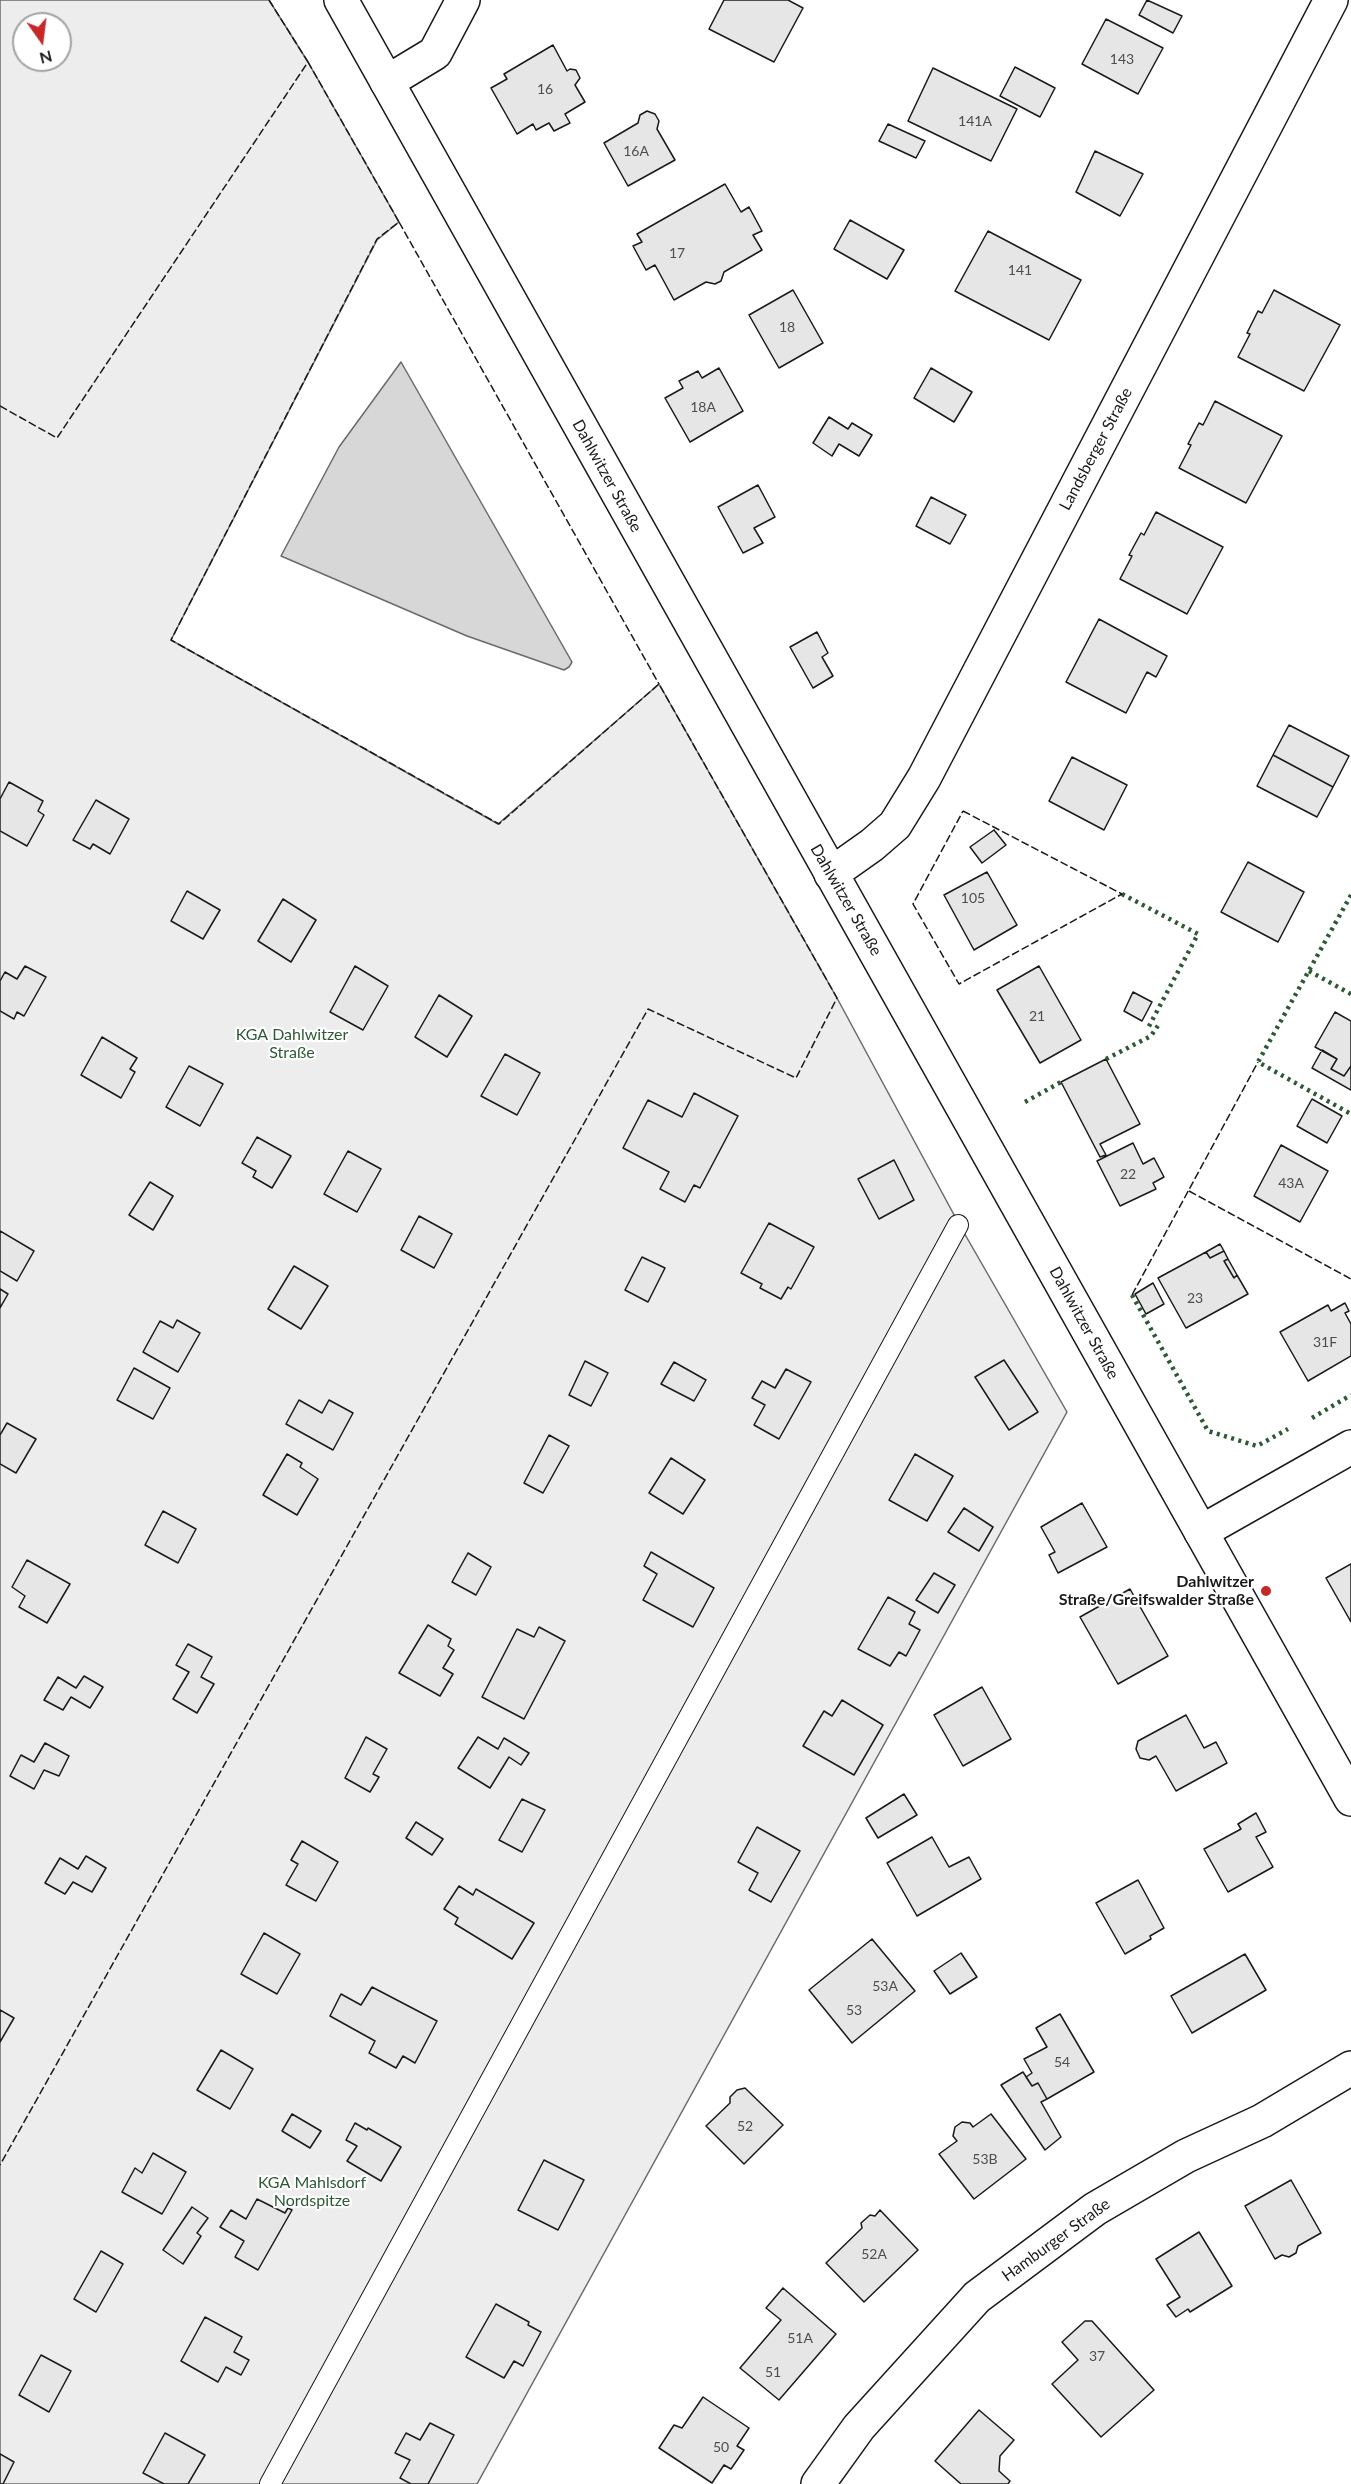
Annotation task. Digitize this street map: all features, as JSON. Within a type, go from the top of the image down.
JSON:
[{"type":"main road","name":"Dahlwitzer Straße","points":[[341,0],[1351,1799]]},
{"type":"main road","points":[[387,82],[435,53],[463,0]]},
{"type":"main road","name":"Landsberger Straße","points":[[831,874],[872,845],[895,825],[924,778],[1331,0]]},
{"type":"main road","points":[[1201,1532],[1351,1447]]},
{"type":"main road","name":"Hamburger Straße","points":[[818,2484],[859,2427],[977,2297],[1095,2209],[1186,2156],[1263,2121],[1351,2068]]},
{"type":"lane","points":[[270,2484],[958,1225]]},
{"type":"shaded area","points":[[0,0],[269,0],[308,62],[399,222],[377,240],[171,640],[498,824],[659,684],[837,998],[959,1224],[1067,1412],[477,2484],[0,2484]]},
{"type":"shaded area","points":[[401,362],[572,662],[564,670],[467,636],[281,556],[339,447]]},
{"type":"building","points":[[724,0],[788,0],[803,8],[774,62],[709,29]]},
{"type":"building","points":[[1147,0],[1182,16],[1173,33],[1139,15]]},
{"type":"building","points":[[1106,19],[1163,48],[1138,94],[1082,64]]},
{"type":"building","points":[[553,45],[567,71],[576,70],[580,78],[575,85],[585,102],[565,114],[570,123],[554,131],[549,123],[536,130],[533,124],[517,134],[491,88],[507,79],[504,74]]},
{"type":"building","points":[[1015,67],[1055,88],[1040,117],[1000,96]]},
{"type":"building","points":[[933,68],[1017,109],[991,161],[908,121]]},
{"type":"building","points":[[647,111],[655,114],[659,121],[657,129],[675,160],[628,186],[604,143],[638,123],[640,115]]},
{"type":"building","points":[[888,124],[925,141],[916,158],[879,141]]},
{"type":"building","points":[[1095,151],[1143,174],[1120,216],[1076,192]]},
{"type":"building","points":[[725,184],[741,212],[749,207],[762,231],[753,235],[762,250],[724,272],[721,281],[715,284],[706,282],[674,300],[655,265],[646,270],[633,246],[642,242],[637,234]]},
{"type":"building","points":[[850,220],[904,250],[887,279],[834,249]]},
{"type":"building","points":[[988,231],[1081,280],[1049,340],[955,291]]},
{"type":"building","points":[[793,290],[823,343],[779,368],[749,315]]},
{"type":"building","points":[[1274,290],[1340,325],[1304,391],[1238,357],[1250,334],[1247,333],[1258,311],[1262,313]]},
{"type":"building","points":[[719,368],[743,411],[690,442],[665,398],[683,388],[679,381],[698,371],[702,378]]},
{"type":"building","points":[[931,368],[972,392],[954,422],[914,398]]},
{"type":"building","points":[[1215,401],[1282,436],[1246,503],[1179,468],[1199,423],[1203,425]]},
{"type":"building","points":[[829,417],[848,429],[852,423],[872,435],[859,456],[839,444],[832,456],[813,443]]},
{"type":"building","points":[[758,485],[775,517],[754,528],[763,543],[743,553],[718,507]]},
{"type":"building","points":[[931,497],[966,515],[950,544],[916,526]]},
{"type":"building","points":[[1156,512],[1223,547],[1187,614],[1120,579],[1132,556],[1129,555],[1141,533],[1144,535]]},
{"type":"building","points":[[1099,619],[1167,656],[1156,677],[1147,672],[1126,713],[1066,682]]},
{"type":"building","points":[[817,632],[828,653],[822,657],[833,676],[813,688],[790,647]]},
{"type":"building","points":[[1289,725],[1349,756],[1333,787],[1273,755]]},
{"type":"building","points":[[1273,755],[1333,787],[1317,817],[1257,786]]},
{"type":"building","points":[[1072,757],[1127,785],[1104,830],[1049,801]]},
{"type":"building","points":[[9,782],[43,801],[38,811],[44,815],[27,846],[0,831],[0,799]]},
{"type":"building","points":[[96,800],[129,819],[110,854],[93,844],[90,849],[73,840]]},
{"type":"building","points":[[994,830],[1006,845],[982,863],[970,847]]},
{"type":"building","points":[[1248,862],[1304,892],[1278,942],[1221,912]]},
{"type":"building","points":[[987,872],[1017,925],[974,950],[944,895]]},
{"type":"building","points":[[187,891],[220,910],[203,939],[171,921]]},
{"type":"building","points":[[283,899],[316,920],[291,962],[258,941]]},
{"type":"building","points":[[25,966],[46,977],[24,1016],[17,1012],[14,1019],[0,1011],[0,981],[5,972],[17,979]]},
{"type":"building","points":[[355,966],[388,986],[363,1030],[330,1012]]},
{"type":"building","points":[[1039,966],[1081,1040],[1040,1063],[997,990]]},
{"type":"building","points":[[1133,992],[1152,1002],[1142,1021],[1124,1011]]},
{"type":"building","points":[[439,995],[472,1016],[447,1057],[415,1037]]},
{"type":"building","points":[[1335,1012],[1351,1021],[1351,1066],[1344,1076],[1331,1069],[1337,1059],[1315,1047]]},
{"type":"building","points":[[102,1037],[137,1058],[130,1069],[135,1072],[121,1098],[81,1075]]},
{"type":"building","points":[[1322,1050],[1337,1059],[1331,1069],[1344,1076],[1351,1066],[1351,1090],[1312,1068]]},
{"type":"building","points":[[505,1054],[540,1073],[517,1115],[481,1096]]},
{"type":"building","points":[[1106,1059],[1140,1124],[1100,1144],[1106,1155],[1100,1157],[1061,1082]]},
{"type":"building","points":[[189,1066],[223,1084],[200,1126],[166,1107]]},
{"type":"building","points":[[694,1093],[738,1116],[700,1188],[694,1185],[685,1202],[660,1189],[669,1172],[623,1148],[648,1100],[682,1117]]},
{"type":"building","points":[[1312,1099],[1342,1116],[1327,1143],[1297,1126]]},
{"type":"building","points":[[257,1137],[291,1156],[272,1188],[253,1177],[256,1171],[242,1163]]},
{"type":"building","points":[[1133,1143],[1143,1164],[1154,1158],[1164,1177],[1153,1183],[1156,1189],[1120,1206],[1097,1161]]},
{"type":"building","points":[[1281,1145],[1328,1171],[1300,1222],[1254,1196]]},
{"type":"building","points":[[348,1151],[381,1169],[357,1212],[324,1194]]},
{"type":"building","points":[[894,1160],[914,1200],[879,1219],[858,1179]]},
{"type":"building","points":[[150,1182],[173,1196],[153,1230],[129,1215]]},
{"type":"building","points":[[419,1216],[452,1234],[434,1268],[401,1250]]},
{"type":"building","points":[[769,1223],[814,1247],[791,1289],[788,1287],[781,1299],[760,1288],[762,1284],[741,1273]]},
{"type":"building","points":[[0,1231],[34,1251],[17,1281],[0,1271]]},
{"type":"building","points":[[1220,1244],[1224,1251],[1210,1258],[1206,1252]]},
{"type":"building","points":[[1224,1251],[1228,1259],[1224,1261],[1234,1278],[1237,1275],[1248,1294],[1186,1328],[1158,1278],[1206,1252],[1210,1258]]},
{"type":"building","points":[[642,1257],[665,1268],[648,1302],[625,1290]]},
{"type":"building","points":[[1228,1259],[1237,1275],[1234,1278],[1224,1261]]},
{"type":"building","points":[[294,1266],[328,1286],[301,1329],[268,1309]]},
{"type":"building","points":[[1153,1283],[1164,1304],[1146,1314],[1135,1294]]},
{"type":"building","points":[[0,1289],[8,1294],[0,1308]]},
{"type":"building","points":[[1345,1303],[1349,1311],[1345,1313],[1351,1324],[1351,1356],[1308,1381],[1280,1332],[1328,1305],[1331,1311]]},
{"type":"building","points":[[177,1320],[200,1333],[178,1372],[143,1352],[160,1321],[173,1328]]},
{"type":"building","points":[[1004,1360],[1038,1412],[1009,1430],[975,1377]]},
{"type":"building","points":[[585,1361],[608,1373],[591,1406],[569,1395]]},
{"type":"building","points":[[674,1362],[706,1380],[694,1401],[661,1384]]},
{"type":"building","points":[[134,1368],[170,1388],[153,1419],[117,1400]]},
{"type":"building","points":[[786,1369],[811,1382],[779,1439],[754,1425],[765,1405],[752,1398],[762,1381],[775,1388]]},
{"type":"building","points":[[299,1400],[322,1413],[329,1400],[353,1413],[333,1450],[286,1424]]},
{"type":"building","points":[[7,1423],[36,1439],[16,1473],[0,1464],[0,1435]]},
{"type":"building","points":[[549,1435],[569,1446],[543,1493],[524,1483]]},
{"type":"building","points":[[287,1454],[302,1463],[300,1467],[318,1479],[297,1515],[263,1495]]},
{"type":"building","points":[[915,1454],[953,1476],[927,1521],[889,1500]]},
{"type":"building","points":[[671,1458],[705,1480],[683,1514],[649,1493]]},
{"type":"building","points":[[1082,1503],[1107,1547],[1058,1573],[1049,1555],[1055,1552],[1041,1527]]},
{"type":"building","points":[[964,1508],[993,1527],[979,1551],[948,1532]]},
{"type":"building","points":[[163,1511],[196,1529],[178,1563],[145,1545]]},
{"type":"building","points":[[651,1552],[714,1588],[693,1627],[643,1600],[657,1574],[644,1566]]},
{"type":"building","points":[[468,1553],[491,1567],[476,1595],[452,1582]]},
{"type":"building","points":[[27,1560],[70,1584],[47,1623],[19,1607],[25,1596],[12,1587]]},
{"type":"building","points":[[1351,1564],[1351,1622],[1326,1578]]},
{"type":"building","points":[[934,1573],[955,1585],[938,1613],[916,1600]]},
{"type":"building","points":[[1130,1589],[1168,1656],[1118,1684],[1080,1617]]},
{"type":"building","points":[[888,1597],[915,1612],[909,1624],[920,1630],[906,1656],[899,1652],[890,1666],[858,1649]]},
{"type":"building","points":[[428,1625],[451,1639],[448,1646],[454,1650],[443,1668],[453,1674],[440,1696],[399,1673]]},
{"type":"building","points":[[539,1627],[565,1641],[524,1719],[482,1697],[517,1629],[534,1637]]},
{"type":"building","points":[[188,1644],[212,1657],[201,1677],[214,1684],[197,1713],[173,1699],[189,1672],[176,1665]]},
{"type":"building","points":[[84,1676],[103,1687],[90,1708],[71,1697],[63,1710],[44,1700],[58,1677],[76,1688]]},
{"type":"building","points":[[982,1687],[1011,1739],[963,1766],[934,1715]]},
{"type":"building","points":[[842,1700],[883,1725],[854,1775],[803,1746],[824,1711],[832,1716]]},
{"type":"building","points":[[1186,1715],[1204,1748],[1216,1742],[1227,1763],[1176,1791],[1156,1756],[1149,1760],[1140,1758],[1136,1749],[1138,1741]]},
{"type":"building","points":[[366,1737],[387,1749],[373,1774],[379,1777],[370,1792],[345,1778]]},
{"type":"building","points":[[478,1737],[498,1749],[504,1738],[529,1753],[521,1765],[509,1757],[490,1788],[458,1768]]},
{"type":"building","points":[[45,1743],[69,1756],[59,1776],[44,1770],[34,1789],[10,1776],[21,1755],[34,1762]]},
{"type":"building","points":[[904,1794],[917,1815],[878,1838],[866,1818]]},
{"type":"building","points":[[522,1799],[545,1810],[522,1852],[499,1840]]},
{"type":"building","points":[[1256,1813],[1266,1832],[1256,1837],[1273,1867],[1228,1892],[1204,1849],[1241,1829],[1238,1824]]},
{"type":"building","points":[[416,1822],[443,1839],[432,1855],[406,1838]]},
{"type":"building","points":[[757,1827],[800,1851],[771,1902],[749,1890],[758,1873],[738,1862]]},
{"type":"building","points":[[932,1837],[949,1867],[969,1857],[981,1879],[917,1916],[887,1863]]},
{"type":"building","points":[[302,1841],[338,1862],[316,1901],[286,1885],[298,1864],[291,1860]]},
{"type":"building","points":[[86,1856],[106,1868],[92,1892],[73,1882],[65,1894],[45,1883],[60,1858],[78,1869]]},
{"type":"building","points":[[1138,1880],[1164,1928],[1150,1936],[1151,1939],[1125,1954],[1096,1903]]},
{"type":"building","points":[[459,1886],[473,1895],[476,1889],[534,1923],[512,1959],[455,1924],[458,1918],[444,1909]]},
{"type":"building","points":[[264,1933],[300,1954],[277,1994],[241,1974]]},
{"type":"building","points":[[872,1939],[915,1991],[852,2043],[809,1990]]},
{"type":"building","points":[[961,1953],[977,1977],[950,1994],[934,1971]]},
{"type":"building","points":[[1245,1954],[1266,1990],[1192,2033],[1171,1996]]},
{"type":"building","points":[[372,1987],[437,2021],[415,2063],[403,2056],[396,2068],[369,2053],[375,2041],[330,2016],[341,1994],[361,2005]]},
{"type":"building","points":[[0,2010],[14,2018],[0,2042]]},
{"type":"building","points":[[1060,2014],[1094,2072],[1047,2099],[1038,2083],[1032,2086],[1026,2077],[1032,2073],[1024,2059],[1047,2047],[1036,2028]]},
{"type":"building","points":[[221,2050],[253,2069],[230,2109],[197,2090]]},
{"type":"building","points":[[1023,2072],[1032,2086],[1038,2083],[1047,2099],[1041,2102],[1061,2137],[1045,2150],[1001,2085]]},
{"type":"building","points":[[745,2088],[783,2125],[744,2164],[706,2126],[730,2103],[730,2097],[737,2090]]},
{"type":"building","points":[[292,2114],[321,2131],[310,2148],[282,2131]]},
{"type":"building","points":[[991,2114],[1026,2159],[974,2199],[939,2154],[957,2141],[953,2136],[955,2127],[962,2122],[970,2123],[973,2127]]},
{"type":"building","points":[[355,2123],[401,2147],[381,2181],[347,2161],[357,2146],[346,2140]]},
{"type":"building","points":[[153,2153],[186,2172],[162,2214],[122,2192],[135,2168],[142,2173]]},
{"type":"building","points":[[544,2160],[584,2180],[558,2230],[518,2210]]},
{"type":"building","points":[[1291,2180],[1321,2233],[1298,2246],[1296,2253],[1289,2257],[1282,2255],[1275,2259],[1245,2206]]},
{"type":"building","points":[[257,2199],[285,2213],[288,2208],[292,2210],[258,2270],[235,2257],[244,2241],[220,2227],[231,2210],[246,2219]]},
{"type":"building","points":[[192,2207],[208,2218],[197,2233],[201,2236],[183,2264],[163,2250]]},
{"type":"building","points":[[880,2210],[918,2250],[864,2302],[826,2263],[862,2228],[861,2223],[870,2215],[875,2216]]},
{"type":"building","points":[[1199,2232],[1232,2286],[1190,2312],[1188,2309],[1176,2317],[1167,2305],[1180,2297],[1156,2259]]},
{"type":"building","points":[[101,2251],[123,2264],[96,2312],[74,2299]]},
{"type":"building","points":[[783,2288],[836,2334],[779,2400],[740,2368],[781,2320],[766,2308]]},
{"type":"building","points":[[496,2304],[529,2322],[528,2325],[541,2332],[523,2366],[514,2361],[504,2378],[466,2357]]},
{"type":"building","points":[[205,2317],[242,2337],[234,2352],[249,2360],[241,2375],[226,2367],[218,2382],[181,2361]]},
{"type":"building","points":[[1085,2321],[1092,2321],[1154,2390],[1101,2437],[1052,2384],[1078,2360],[1062,2342]]},
{"type":"building","points":[[41,2355],[71,2371],[49,2412],[19,2395]]},
{"type":"building","points":[[703,2397],[749,2428],[737,2446],[744,2450],[731,2469],[724,2465],[712,2483],[659,2448],[674,2425],[682,2428]]},
{"type":"building","points":[[979,2410],[1014,2440],[1000,2456],[999,2471],[1010,2481],[1008,2484],[961,2484],[935,2461]]},
{"type":"building","points":[[430,2423],[454,2435],[428,2484],[411,2484],[400,2478],[410,2460],[395,2453],[406,2433],[420,2440]]},
{"type":"building","points":[[165,2433],[205,2455],[188,2484],[164,2484],[143,2473]]},
{"type":"building","points":[[0,2454],[14,2462],[3,2484],[0,2484]]},
{"type":"hedge","points":[[1122,894],[1198,934],[1147,1030]]},
{"type":"hedge","points":[[1351,895],[1258,1062],[1351,1114]]},
{"type":"hedge","points":[[1309,971],[1351,994]]},
{"type":"hedge","points":[[1106,1059],[1151,1036],[1159,1024]]},
{"type":"hedge","points":[[1025,1102],[1061,1082]]},
{"type":"hedge","points":[[1132,1295],[1208,1431],[1257,1446],[1288,1429]]},
{"type":"hedge","points":[[1312,1418],[1351,1395]]},
{"type":"fence","points":[[269,0],[308,62]]},
{"type":"fence","points":[[0,406],[57,438],[308,62],[399,222],[377,239],[171,640],[499,824],[659,684],[837,998],[796,1078],[648,1009],[0,2165]]},
{"type":"fence","points":[[399,222],[659,684]]},
{"type":"fence","points":[[963,811],[1122,894],[959,984],[913,904],[963,811]]},
{"type":"fence","points":[[1132,1295],[1258,1062]]},
{"type":"fence","points":[[1189,1191],[1351,1279]]},
{"type":"place","name":"Dahlwitzer Straße/Greifswalder Straße","points":[[1266,1591]]},
{"type":"park label","name":"KGA Dahlwitzer Straße","points":[[292,1044]]},
{"type":"park label","name":"KGA Mahlsdorf Nordspitze","points":[[312,2192]]}]
